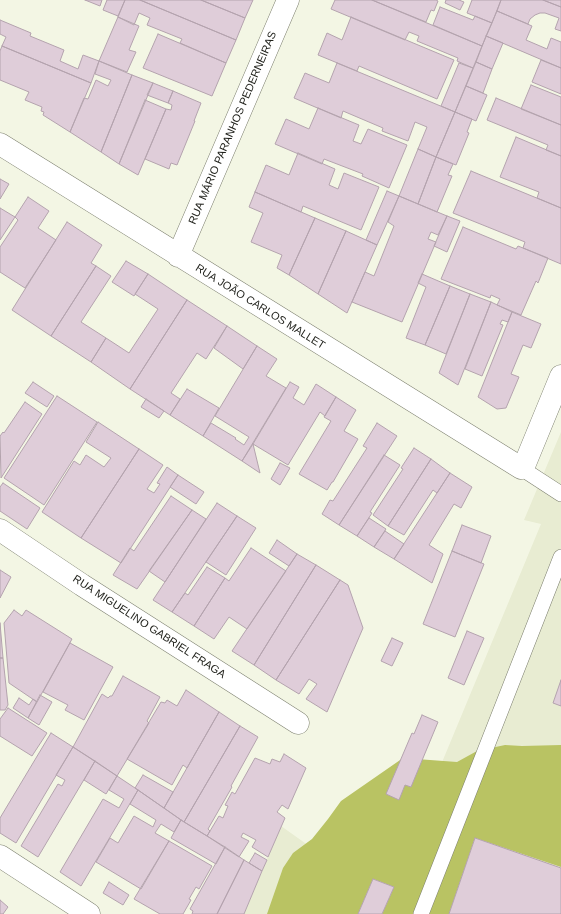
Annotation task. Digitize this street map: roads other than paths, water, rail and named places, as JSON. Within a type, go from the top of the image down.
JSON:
[{"type":"street","name":"RUA MÁRIO PARANHOS PEDERNEIRAS","points":[[178,256],[288,0]]},
{"type":"street","name":"RUA JOÃO CARLOS MALLET","points":[[0,144],[521,468]]},
{"type":"street","points":[[521,468],[524,466],[561,376]]},
{"type":"street","name":"RUA MIGUELINO GABRIEL FRAGA","points":[[0,530],[82,585],[298,723]]},
{"type":"street","points":[[0,856],[89,914]]},
{"type":"lane","points":[[521,468],[561,494]]},
{"type":"lane","points":[[421,914],[561,557]]}]
